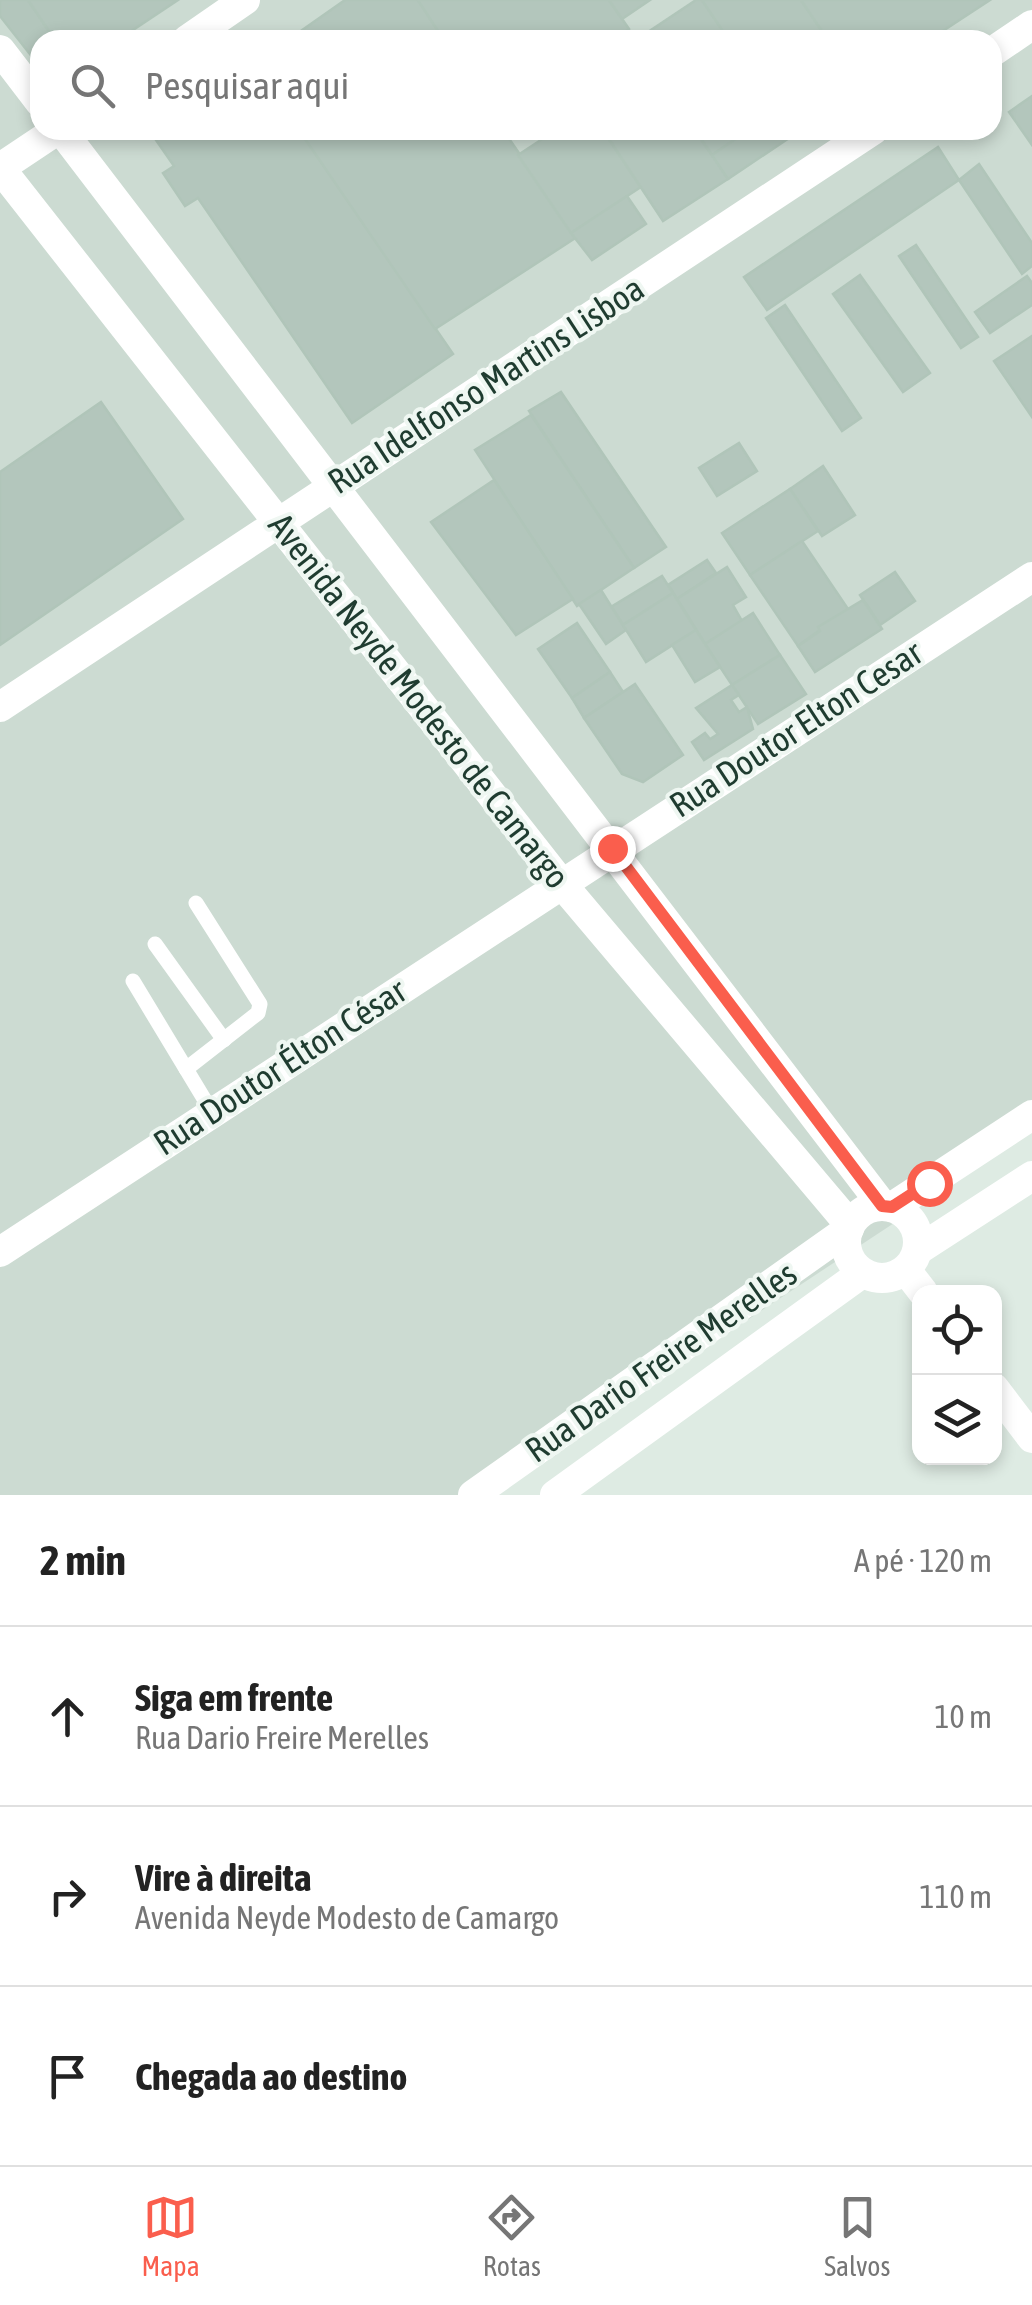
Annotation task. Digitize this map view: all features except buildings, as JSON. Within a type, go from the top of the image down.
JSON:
[{"type":"street","points":[[202,30],[245,0]]},
{"type":"street","points":[[1002,45],[1032,25]]},
{"type":"street","points":[[0,50],[30,89]]},
{"type":"street","points":[[0,168],[44,140]]},
{"type":"street","name":"Avenida Neyde Modesto de Camargo","points":[[68,140],[887,1206]]},
{"type":"street","name":"Rua Idelfonso Martins Lisboa","points":[[0,707],[858,140]]},
{"type":"street","name":"Avenida Neyde Modesto de Camargo","points":[[0,168],[561,883],[849,1227]]},
{"type":"street","name":"Rua Doutor Elton Cesar","points":[[561,883],[1032,577]]},
{"type":"street","name":"Rua Doutor Élton César","points":[[0,1252],[561,883]]},
{"type":"street","points":[[1032,1114],[887,1206],[864,1211],[849,1227],[848,1256],[862,1272],[884,1279],[916,1271],[1032,1176]]},
{"type":"street","points":[[887,1206],[910,1218],[919,1238],[916,1271]]},
{"type":"street","name":"Rua Dario Freire Merelles","points":[[473,1495],[849,1227]]},
{"type":"street","name":"Rua Dario Freire Merelles","points":[[555,1495],[862,1272]]},
{"type":"street","points":[[1002,1399],[1032,1438]]},
{"type":"lane","points":[[186,1070],[258,1013],[260,1004],[196,904]]},
{"type":"lane","points":[[154,944],[224,1040]]},
{"type":"lane","points":[[132,981],[212,1112]]},
{"type":"shaded area","points":[[0,0],[1032,0],[1032,1132],[482,1495],[0,1495]]},
{"type":"route","points":[[612,848],[882,1206],[892,1207],[929,1183]]}]
